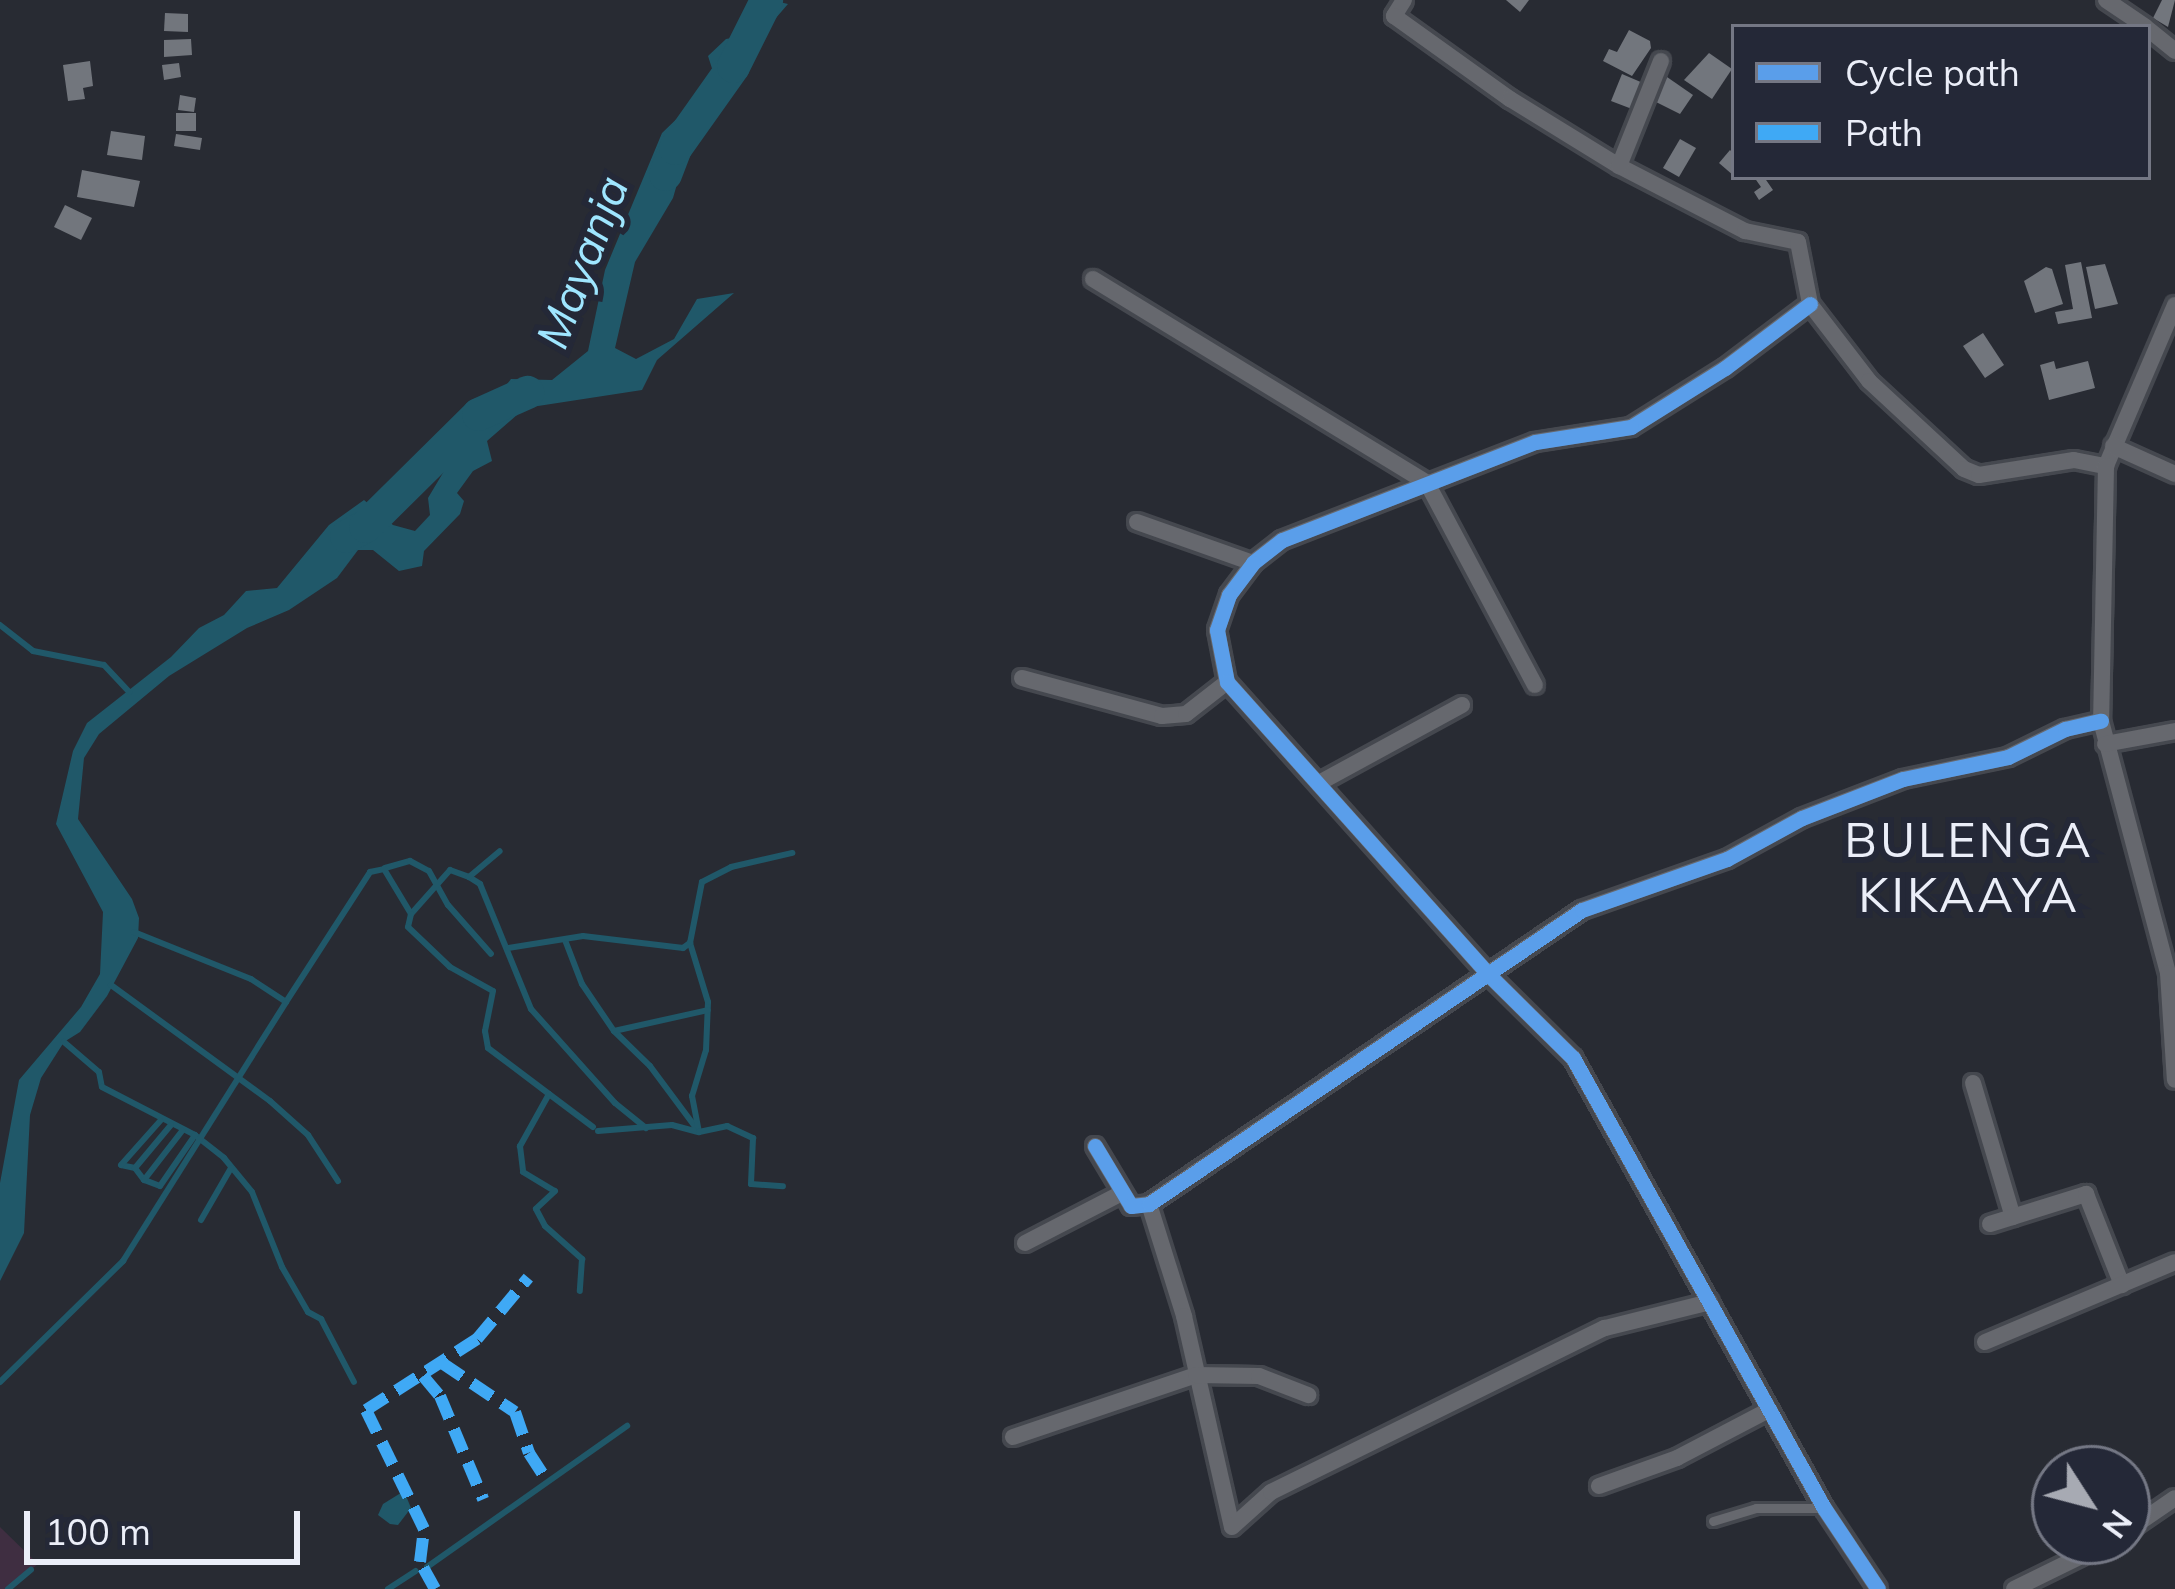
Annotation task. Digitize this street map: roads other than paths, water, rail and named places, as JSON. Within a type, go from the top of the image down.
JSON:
[{"type":"street","points":[[1404,0],[1394,16],[1510,99],[1619,166],[1745,231],[1798,242],[1810,304],[1869,381],[1964,469],[1979,475],[2008,475],[2074,460],[2106,466]]},
{"type":"street","points":[[2106,0],[2141,24]]},
{"type":"street","points":[[2151,31],[2175,51]]},
{"type":"street","points":[[1619,166],[1661,61]]},
{"type":"street","points":[[1094,279],[1427,483],[1535,685]]},
{"type":"street","points":[[1810,304],[1725,368],[1631,427],[1535,442],[1282,540],[1253,563],[1219,615],[1227,682],[1490,976],[1574,1058],[1824,1508],[1878,1589]]},
{"type":"street","points":[[2174,312],[2106,466],[2101,721],[2172,973],[2175,1080]]},
{"type":"street","points":[[2113,446],[2175,474]]},
{"type":"street","points":[[1137,522],[1253,563]]},
{"type":"street","points":[[1022,678],[1162,716],[1186,713],[1227,682]]},
{"type":"street","points":[[1319,783],[1462,705]]},
{"type":"street","points":[[1095,1147],[1131,1206],[1149,1204],[1582,910],[1727,860],[1802,818],[1904,779],[2008,757],[2065,728],[2101,721]]},
{"type":"street","points":[[2105,744],[2175,731]]},
{"type":"street","points":[[1973,1083],[2013,1216]]},
{"type":"street","points":[[1025,1243],[1120,1194]]},
{"type":"street","points":[[1990,1224],[2086,1194],[2122,1285]]},
{"type":"street","points":[[1149,1204],[1232,1527],[1270,1492],[1605,1328],[1710,1302]]},
{"type":"street","points":[[1985,1342],[2175,1262]]},
{"type":"street","points":[[1013,1437],[1196,1375],[1259,1376],[1308,1395]]},
{"type":"street","points":[[1599,1486],[1677,1457],[1769,1410]]},
{"type":"street","points":[[2014,1589],[2063,1565]]},
{"type":"lane","points":[[1713,1521],[1756,1508],[1824,1508]]},
{"type":"water","points":[[771,0],[788,4],[756,41],[752,66],[738,85],[699,103],[685,122],[684,160],[673,198],[635,262],[615,348],[636,359],[674,339],[697,299],[734,293],[657,360],[642,390],[525,408],[487,441],[492,461],[473,471],[457,493],[464,501],[460,514],[424,551],[422,566],[399,571],[373,550],[358,550],[337,578],[289,610],[247,628],[169,676],[99,734],[84,758],[78,819],[132,899],[139,918],[138,938],[107,996],[80,1032],[64,1042],[41,1078],[30,1115],[24,1233],[0,1281],[0,1183],[19,1080],[81,1007],[100,974],[103,912],[56,824],[73,751],[87,723],[171,657],[199,628],[224,615],[246,591],[277,588],[329,525],[364,500],[393,525],[415,531],[430,515],[428,498],[456,451],[511,379],[552,380],[588,351],[605,270],[662,133],[716,81],[708,56],[726,39],[737,37]]},
{"type":"water","points":[[404,1491],[411,1508],[398,1525],[390,1524],[378,1515],[383,1504]]},
{"type":"waterway","name":"Mayanja","points":[[665,174],[675,148],[733,66],[766,0]]},
{"type":"waterway","name":"Mayanja","points":[[346,536],[365,526],[478,414],[527,392]]},
{"type":"waterway","points":[[0,625],[33,651],[104,665],[129,692]]},
{"type":"waterway","points":[[411,914],[450,870],[469,877],[500,851]]},
{"type":"waterway","points":[[508,948],[583,936],[683,948],[690,943],[702,882],[731,867],[792,853]]},
{"type":"waterway","points":[[385,868],[410,861],[429,871],[448,905],[491,954]]},
{"type":"waterway","points":[[134,932],[251,979],[286,1002],[370,872],[384,869],[411,914],[408,927],[450,967],[493,991],[485,1031],[488,1048],[549,1094],[520,1146],[523,1172],[555,1191],[536,1209],[545,1226],[582,1259],[580,1291]]},
{"type":"waterway","points":[[469,877],[480,884],[531,1009],[615,1103],[646,1128]]},
{"type":"waterway","points":[[565,940],[582,984],[614,1031],[650,1066],[699,1132],[692,1096],[706,1050],[708,1002],[690,943]]},
{"type":"waterway","points":[[111,985],[270,1101],[308,1135],[338,1181]]},
{"type":"waterway","points":[[0,1382],[123,1261],[286,1002]]},
{"type":"waterway","points":[[614,1031],[708,1010]]},
{"type":"waterway","points":[[64,1042],[99,1072],[102,1087],[195,1135],[224,1158],[252,1192],[282,1267],[308,1312],[321,1319],[354,1382]]},
{"type":"waterway","points":[[549,1094],[593,1127]]},
{"type":"waterway","points":[[135,1168],[121,1165],[160,1121]]},
{"type":"waterway","points":[[144,1180],[135,1168],[171,1125]]},
{"type":"waterway","points":[[598,1131],[672,1125],[699,1132],[727,1126],[753,1138],[751,1184],[783,1186]]},
{"type":"waterway","points":[[160,1186],[144,1180],[182,1131]]},
{"type":"waterway","points":[[160,1186],[195,1135]]},
{"type":"waterway","points":[[201,1220],[231,1168]]},
{"type":"waterway","points":[[427,1567],[627,1426]]},
{"type":"waterway","points":[[8,1589],[31,1570]]},
{"type":"waterway","points":[[388,1589],[416,1571]]},
{"type":"district","name":"BULENGA KIKAAYA","points":[[1969,866]]}]
